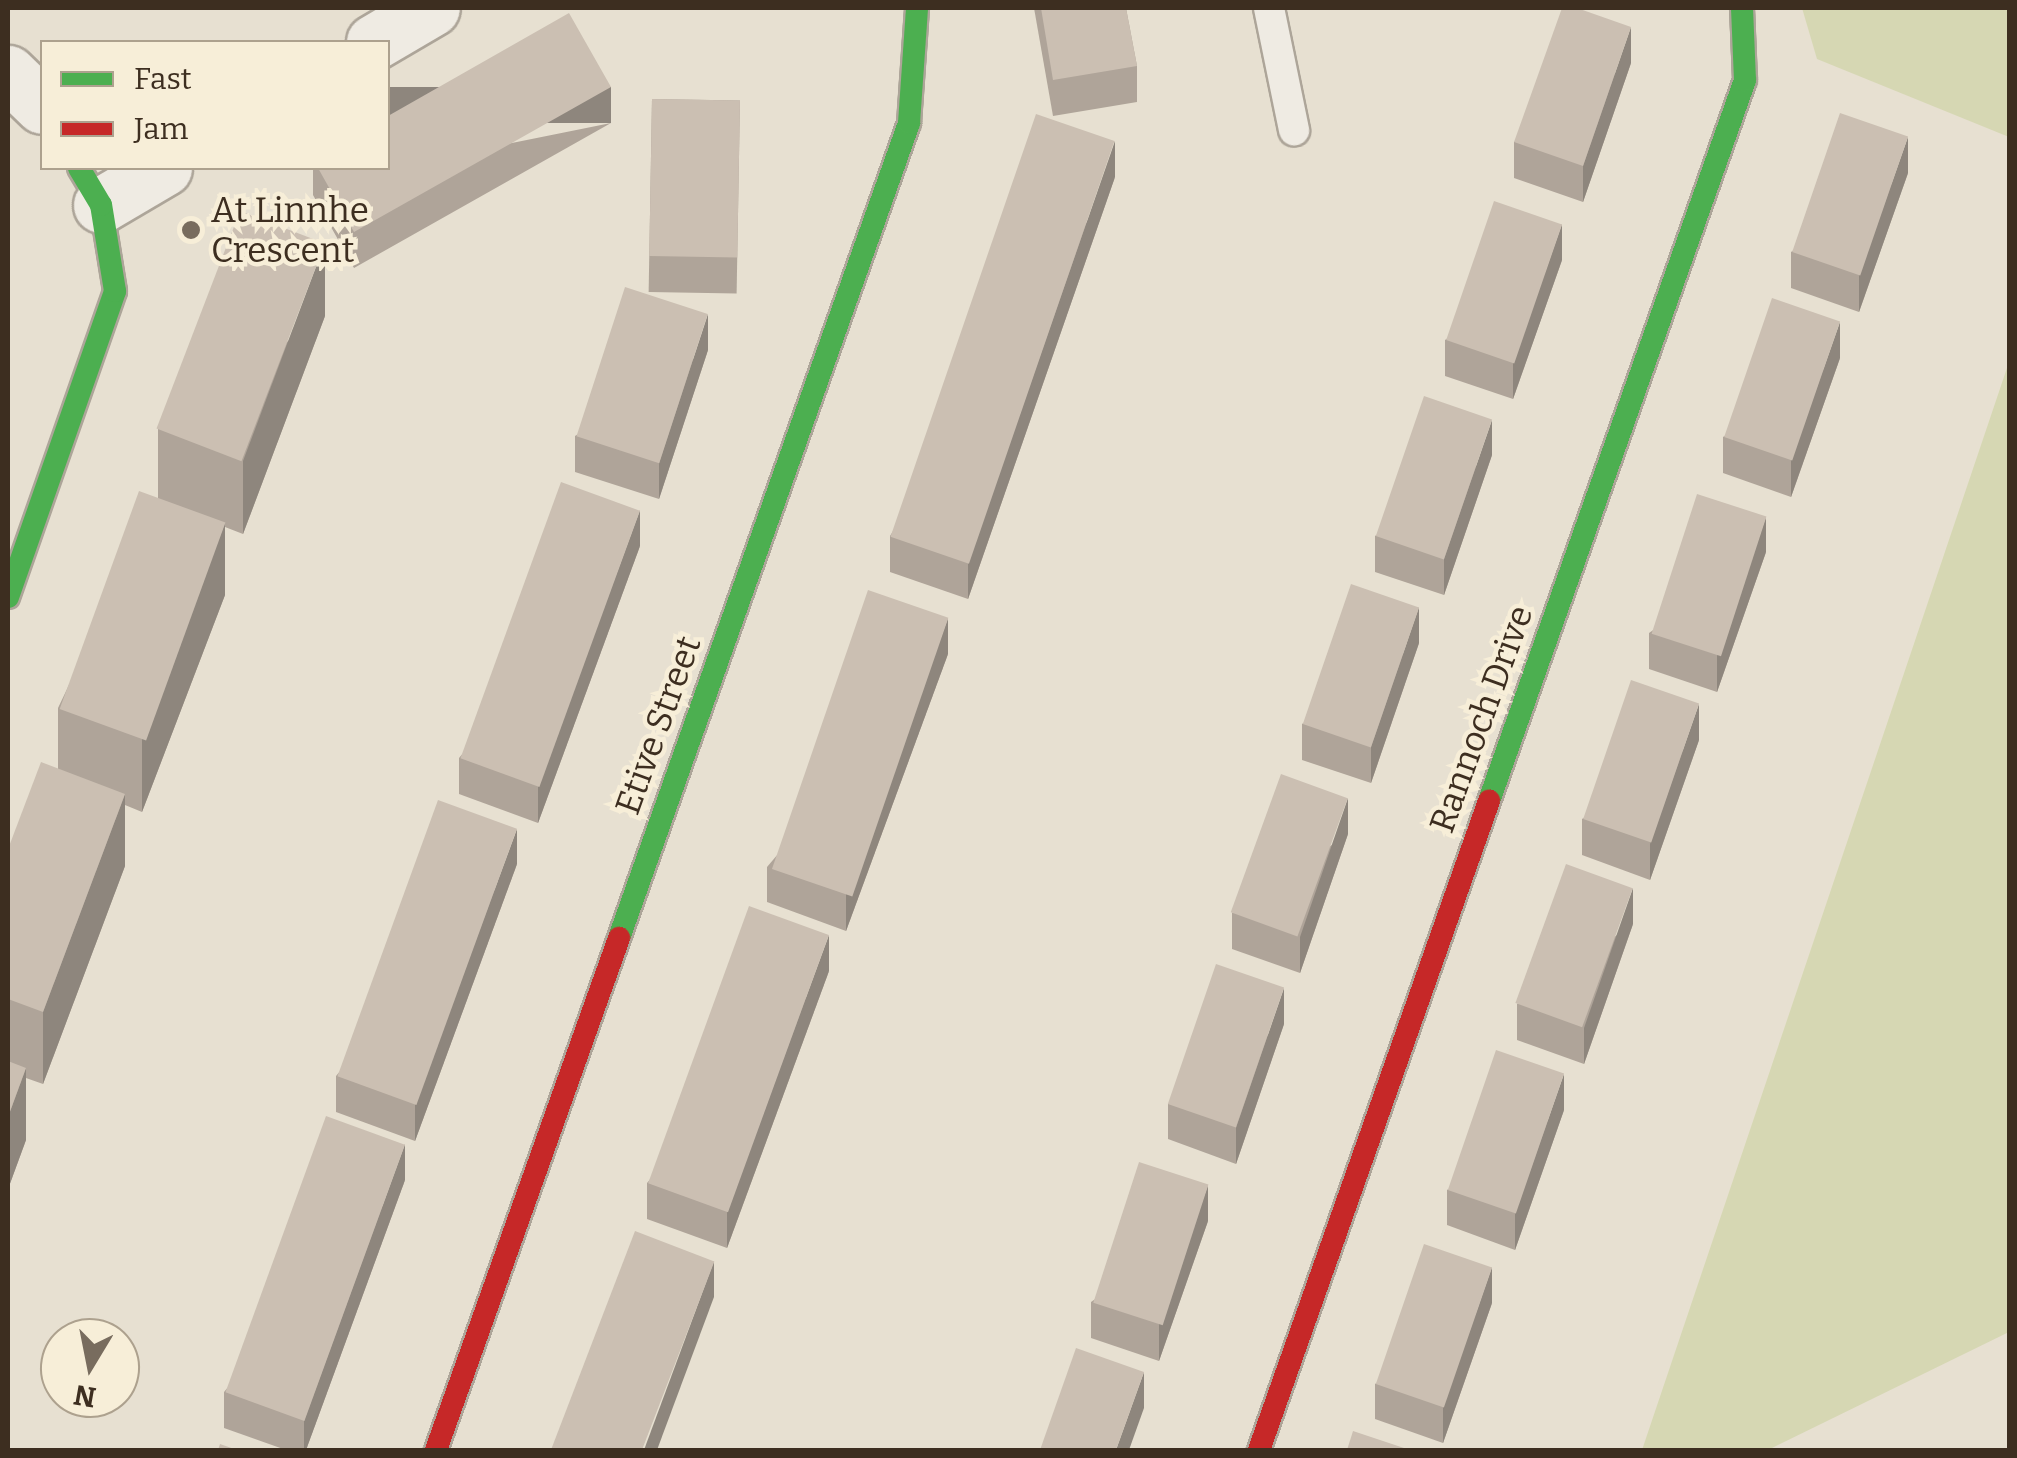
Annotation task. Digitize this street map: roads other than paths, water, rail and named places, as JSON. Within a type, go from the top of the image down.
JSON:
[{"type":"street","points":[[377,40],[432,8]]},
{"type":"street","name":"Rannoch Drive","points":[[1259,1450],[1745,80],[1742,8]]},
{"type":"street","name":"Etive Street","points":[[436,1450],[909,122],[918,12]]},
{"type":"street","points":[[8,73],[40,104]]},
{"type":"street","points":[[8,597],[115,291],[90,186],[156,170]]},
{"type":"lane","points":[[1269,8],[1294,130]]},
{"type":"place","name":"At Linnhe Crescent","points":[[191,230]]}]
